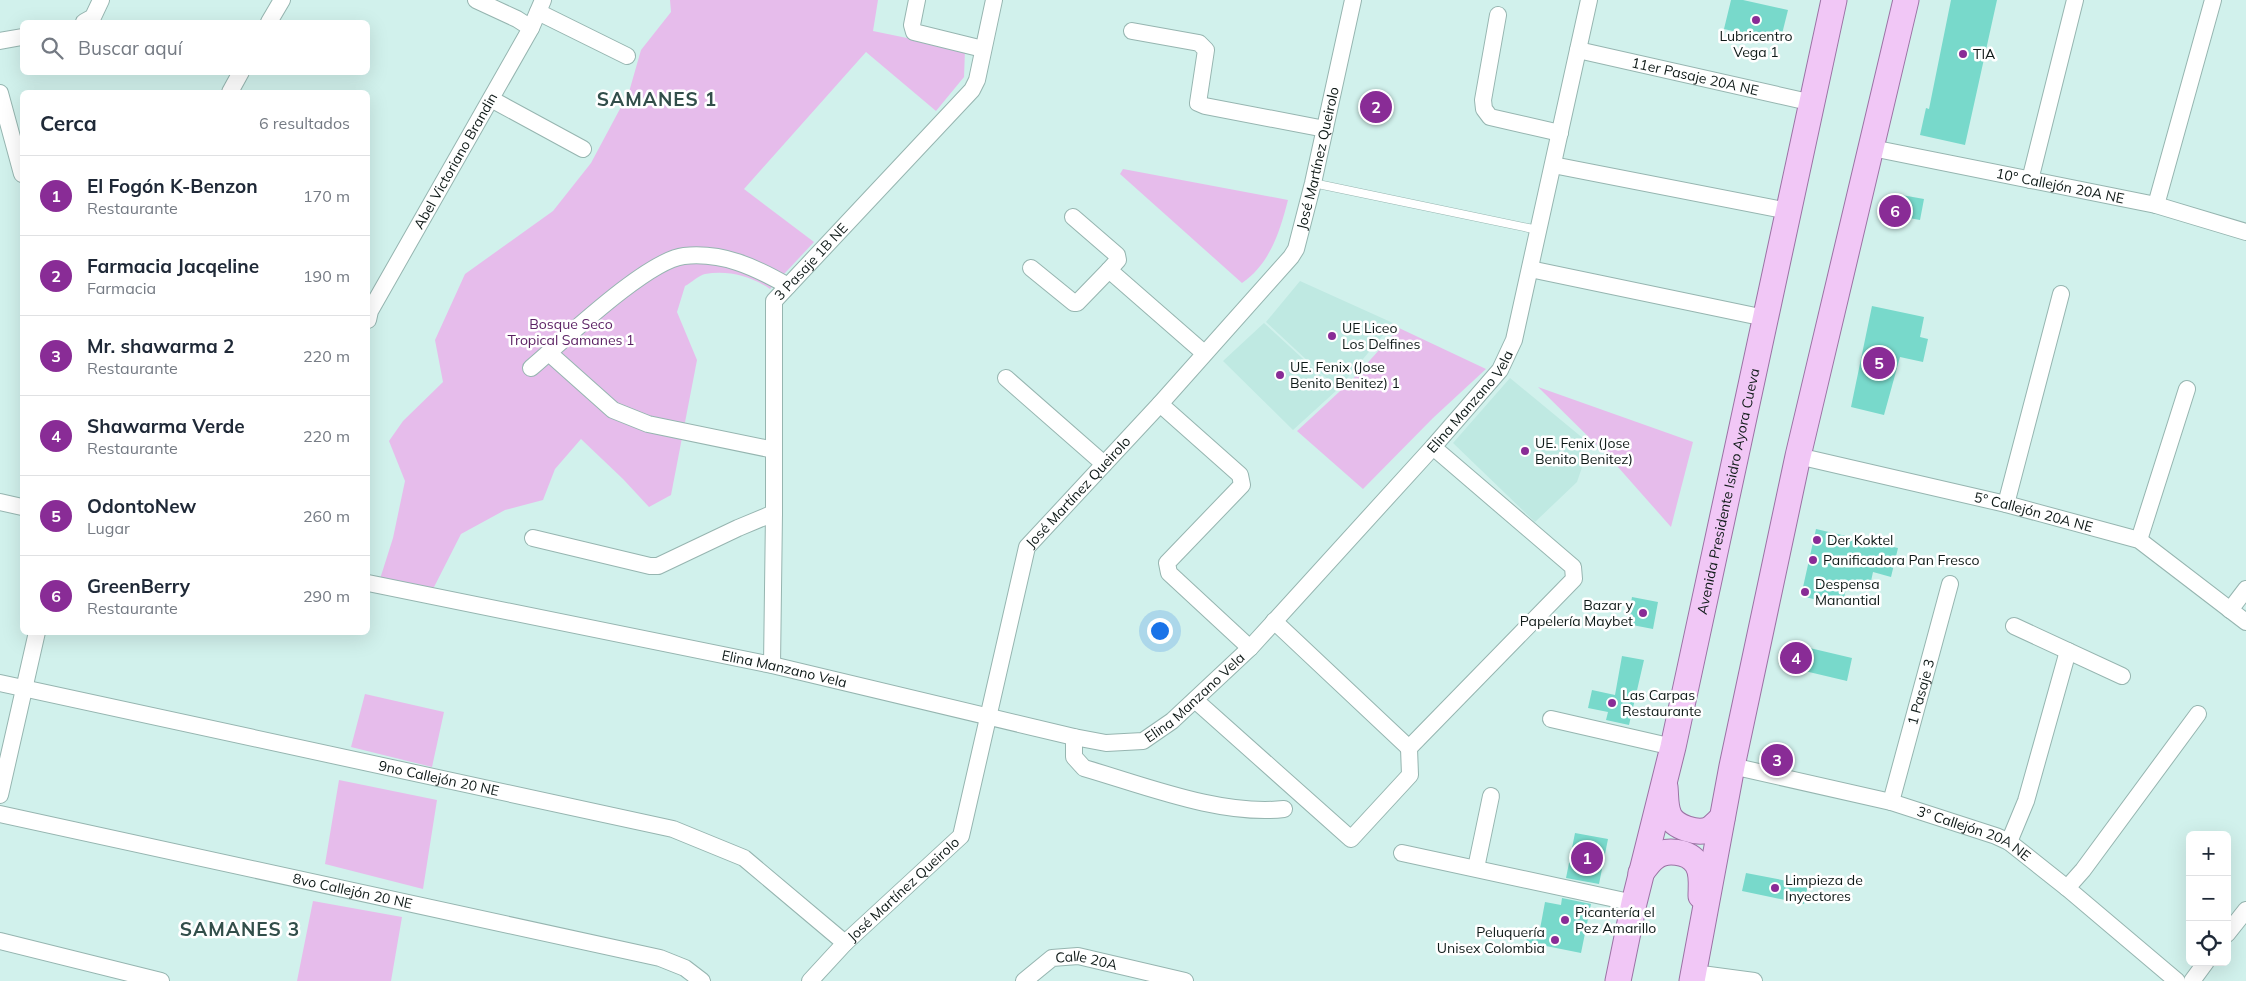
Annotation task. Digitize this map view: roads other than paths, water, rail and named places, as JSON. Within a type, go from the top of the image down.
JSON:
[{"type":"main road","name":"Avenida Presidente Isidro Ayora Cueva","points":[[1618,981],[1641,873],[1674,747],[1834,0]]},
{"type":"main road","points":[[1693,977],[1732,766],[1798,456],[1906,0]]},
{"type":"main road","points":[[1665,782],[1666,806],[1669,816],[1675,823],[1698,831],[1710,829],[1722,818]]},
{"type":"main road","points":[[1641,873],[1654,857],[1664,852],[1690,857],[1697,864],[1702,878],[1699,941]]},
{"type":"street","points":[[88,20],[93,17],[101,0]]},
{"type":"street","points":[[270,20],[282,0]]},
{"type":"street","points":[[476,0],[517,19],[531,28]]},
{"type":"street","points":[[917,0],[912,25],[914,32],[984,49]]},
{"type":"street","name":"3 Pasaje 1B NE","points":[[772,665],[774,301],[972,90],[977,80],[994,0]]},
{"type":"street","name":"José Martínez Queirolo","points":[[810,981],[845,944],[961,836],[1027,547],[1160,404],[1291,257],[1296,248],[1313,183],[1353,0]]},
{"type":"street","name":"Elina Manzano Vela","points":[[370,582],[772,665],[1074,737],[1106,743],[1143,741],[1172,722],[1250,648],[1433,447],[1500,370],[1514,340],[1589,0]]},
{"type":"street","points":[[2030,180],[2075,0]]},
{"type":"street","points":[[2156,205],[2212,0]]},
{"type":"street","points":[[540,6],[627,56]]},
{"type":"street","name":"Abel Victoriano Brandin","points":[[370,311],[531,28],[540,6]]},
{"type":"street","points":[[1498,15],[1483,100],[1484,109],[1490,118],[1560,133]]},
{"type":"street","points":[[1132,31],[1199,43],[1206,50],[1198,103],[1205,106],[1325,129]]},
{"type":"street","points":[[0,41],[20,36]]},
{"type":"street","name":"11er Pasaje 20A NE","points":[[1578,50],[1812,103]]},
{"type":"street","points":[[232,90],[240,75]]},
{"type":"street","points":[[0,93],[20,167]]},
{"type":"street","points":[[491,99],[583,149]]},
{"type":"street","name":"10° Callejón 20A NE","points":[[1872,148],[2156,205],[2246,232]]},
{"type":"street","points":[[1553,165],[1788,211]]},
{"type":"street","points":[[1031,268],[1074,303],[1078,303],[1118,260],[1117,255],[1073,217]]},
{"type":"street","points":[[531,368],[629,286],[659,264],[683,256],[717,257],[733,260],[760,270],[788,286]]},
{"type":"street","points":[[1530,269],[1765,318]]},
{"type":"street","points":[[1109,270],[1204,353]]},
{"type":"street","points":[[2006,504],[2061,294]]},
{"type":"street","points":[[549,353],[613,410],[648,424],[774,450]]},
{"type":"street","points":[[1006,378],[1104,464]]},
{"type":"street","points":[[2139,540],[2187,389]]},
{"type":"street","points":[[1160,404],[1240,475],[1242,485],[1167,563],[1169,573],[1250,648]]},
{"type":"street","points":[[1409,748],[1574,579],[1575,573],[1573,567],[1433,447]]},
{"type":"street","name":"5° Callejón 20A NE","points":[[1798,456],[2006,504],[2139,540],[2246,622]]},
{"type":"street","points":[[0,502],[20,507]]},
{"type":"street","points":[[533,538],[650,566],[658,566],[774,513]]},
{"type":"street","name":"1 Pasaje 3","points":[[1891,802],[1950,584]]},
{"type":"street","points":[[2230,610],[2246,588]]},
{"type":"street","points":[[1196,700],[1351,839],[1410,775],[1409,748],[1274,621]]},
{"type":"street","points":[[2014,626],[2122,676]]},
{"type":"street","points":[[0,795],[36,635]]},
{"type":"street","points":[[2009,842],[2026,801],[2068,651]]},
{"type":"street","name":"9no Callejón 20 NE","points":[[0,683],[673,829],[744,858],[845,944]]},
{"type":"street","points":[[2067,888],[2083,870],[2198,714]]},
{"type":"street","points":[[1551,719],[1674,747]]},
{"type":"street","points":[[1074,737],[1074,757],[1084,768],[1222,808],[1262,812],[1284,809]]},
{"type":"street","name":"3° Callejón 20A NE","points":[[1732,766],[1891,802],[1996,836],[2009,842],[2067,888],[2177,981]]},
{"type":"street","points":[[1476,868],[1491,796]]},
{"type":"street","name":"8vo Callejón 20 NE","points":[[0,814],[660,958],[685,968],[702,981]]},
{"type":"street","points":[[1402,853],[1634,903]]},
{"type":"street","points":[[2231,929],[2246,910]]},
{"type":"street","points":[[0,941],[161,981]]},
{"type":"street","name":"Calle 20A","points":[[1024,981],[1052,958],[1078,956],[1186,981]]},
{"type":"street","points":[[2192,981],[2203,966]]},
{"type":"street","points":[[1693,977],[1754,981]]},
{"type":"lane","points":[[1313,183],[1538,230]]},
{"type":"place","name":"Lubricentro Vega 1","points":[[1756,20]]},
{"type":"place","name":"TIA","points":[[1963,54]]},
{"type":"place","name":"Farmacia Jacqeline","points":[[1376,107]]},
{"type":"place","name":"GreenBerry","points":[[1895,211]]},
{"type":"place","name":"UE Liceo Los Delfines","points":[[1332,336]]},
{"type":"place","name":"OdontoNew","points":[[1879,363]]},
{"type":"place","name":"UE. Fenix (Jose Benito Benitez) 1","points":[[1280,375]]},
{"type":"place","name":"UE. Fenix (Jose Benito Benitez)","points":[[1525,451]]},
{"type":"place","name":"Der Koktel","points":[[1817,540]]},
{"type":"place","name":"Panificadora Pan Fresco","points":[[1813,560]]},
{"type":"place","name":"Despensa Manantial","points":[[1805,592]]},
{"type":"place","name":"Bazar y Papelería Maybet","points":[[1643,613]]},
{"type":"place","name":"Shawarma Verde","points":[[1796,658]]},
{"type":"place","name":"Las Carpas Restaurante","points":[[1612,703]]},
{"type":"place","name":"Mr. shawarma 2","points":[[1777,760]]},
{"type":"place","name":"El Fogón K-Benzon","points":[[1587,858]]},
{"type":"place","name":"Limpieza de Inyectores","points":[[1775,888]]},
{"type":"place","name":"Picantería el Pez Amarillo","points":[[1565,920]]},
{"type":"place","name":"Peluquería Unisex Colombia","points":[[1555,940]]},
{"type":"district","name":"SAMANES 1","points":[[657,99]]},
{"type":"district","name":"SAMANES 3","points":[[240,929]]},
{"type":"park label","name":"Bosque Seco Tropical Samanes 1","points":[[571,332]]}]
